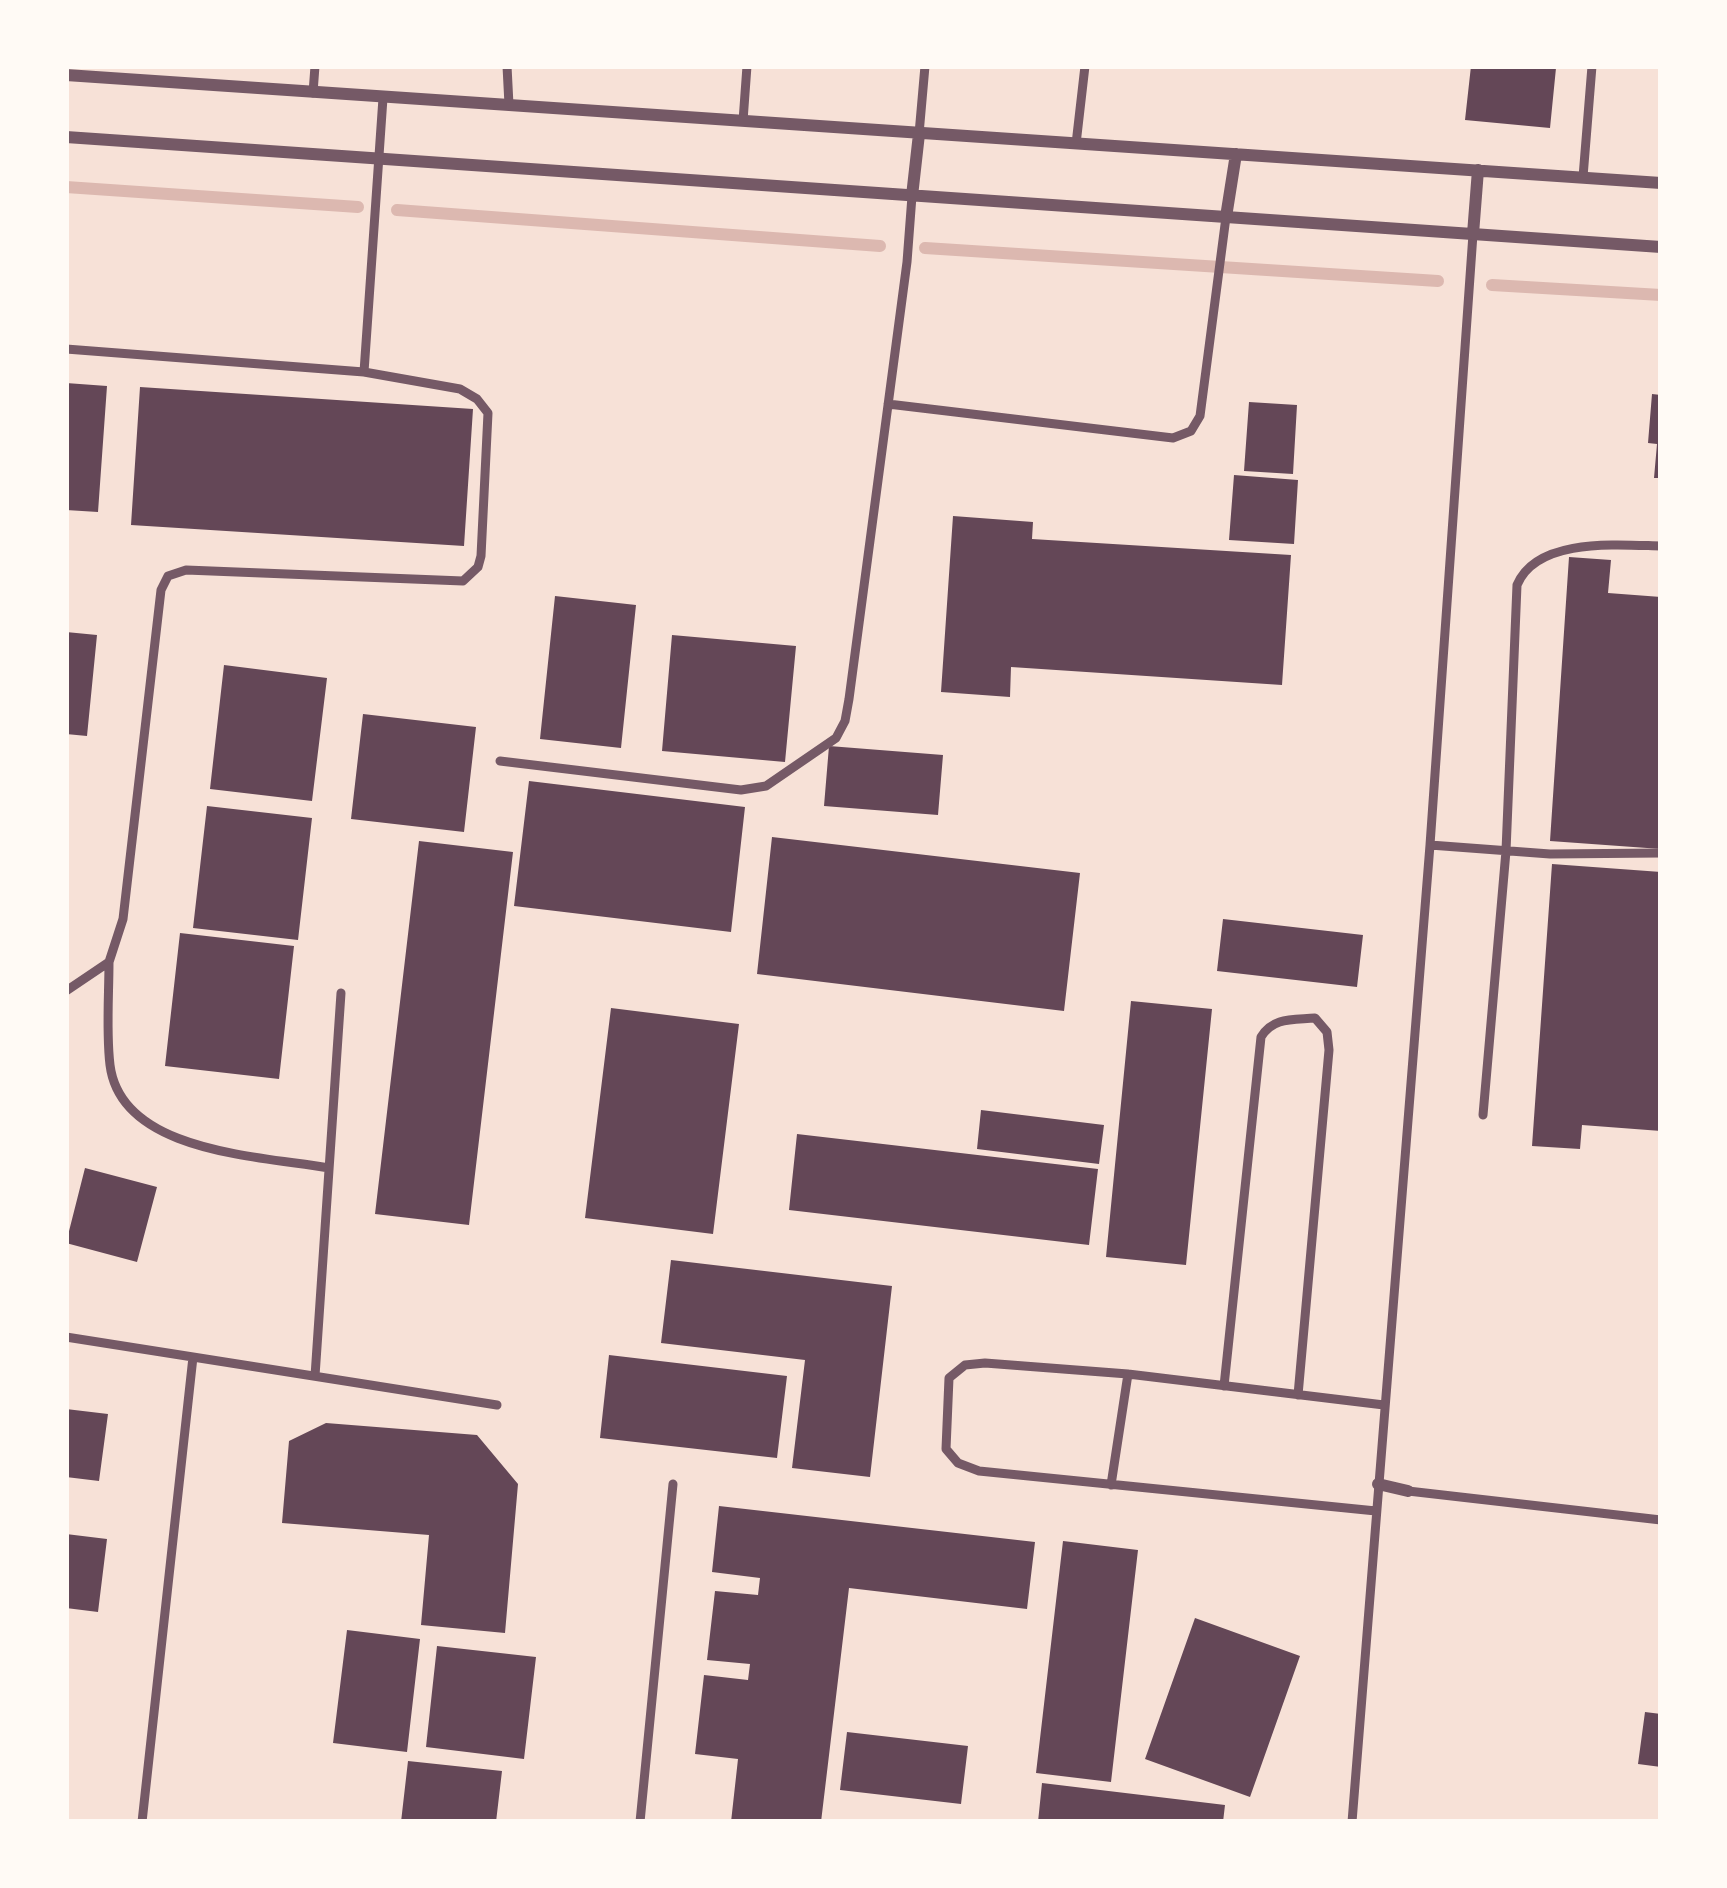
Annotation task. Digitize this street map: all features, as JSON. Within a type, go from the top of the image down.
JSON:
[{"type":"street","points":[[66,75],[1661,183]]},
{"type":"street","points":[[912,196],[919,134]]},
{"type":"street","points":[[66,137],[1661,247]]},
{"type":"street","points":[[1226,217],[1235,154]]},
{"type":"street","points":[[1473,234],[1478,170]]},
{"type":"street","points":[[1378,1484],[1408,1490]]},
{"type":"lane","points":[[313,93],[314,66]]},
{"type":"lane","points":[[508,66],[509,105]]},
{"type":"lane","points":[[743,121],[747,66]]},
{"type":"lane","points":[[919,134],[925,66]]},
{"type":"lane","points":[[1076,144],[1084,66]]},
{"type":"lane","points":[[1583,178],[1592,66]]},
{"type":"lane","points":[[364,372],[383,98]]},
{"type":"lane","points":[[500,761],[741,790],[780,780],[836,738],[845,722],[849,698],[912,196]]},
{"type":"lane","points":[[888,404],[1172,438],[1191,431],[1200,416],[1226,217]]},
{"type":"lane","points":[[1352,1822],[1473,234]]},
{"type":"lane","points":[[66,349],[364,372],[460,389],[488,413],[478,567],[463,581],[186,570],[168,576],[161,590],[123,919],[109,962],[110,1067],[122,1102],[148,1126],[201,1145],[329,1168]]},
{"type":"lane","points":[[1483,1115],[1506,851],[1516,592],[1530,567],[1561,552],[1609,545],[1661,545]]},
{"type":"lane","points":[[1430,845],[1661,853]]},
{"type":"lane","points":[[66,991],[109,962]]},
{"type":"lane","points":[[315,1376],[341,993]]},
{"type":"lane","points":[[1224,1386],[1261,1037],[1268,1025],[1315,1018],[1328,1032],[1329,1050],[1298,1395]]},
{"type":"lane","points":[[66,1337],[497,1405]]},
{"type":"lane","points":[[142,1822],[193,1357]]},
{"type":"lane","points":[[1376,1511],[979,1471],[958,1463],[946,1449],[949,1378],[964,1365],[985,1363],[1128,1374],[1384,1406]]},
{"type":"lane","points":[[1111,1485],[1128,1374]]},
{"type":"lane","points":[[640,1822],[673,1484]]},
{"type":"lane","points":[[1408,1490],[1661,1520]]},
{"type":"building","points":[[1471,66],[1556,68],[1550,128],[1465,120]]},
{"type":"building","points":[[66,383],[107,386],[98,512],[66,510]]},
{"type":"building","points":[[140,387],[473,409],[464,546],[131,525]]},
{"type":"building","points":[[1652,394],[1661,395],[1661,478],[1654,478],[1657,444],[1648,443]]},
{"type":"building","points":[[1249,402],[1297,405],[1293,474],[1244,471]]},
{"type":"building","points":[[1234,475],[1298,480],[1294,544],[1229,540]]},
{"type":"building","points":[[953,516],[1033,522],[1032,539],[1291,555],[1282,685],[1011,667],[1010,697],[941,692]]},
{"type":"building","points":[[1569,557],[1611,560],[1608,593],[1661,597],[1661,849],[1550,841]]},
{"type":"building","points":[[555,596],[636,605],[621,748],[540,739]]},
{"type":"building","points":[[66,632],[97,635],[87,736],[66,734]]},
{"type":"building","points":[[672,635],[796,646],[785,762],[662,751]]},
{"type":"building","points":[[224,665],[327,678],[312,801],[210,789]]},
{"type":"building","points":[[363,714],[476,727],[464,832],[351,819]]},
{"type":"building","points":[[829,746],[943,755],[938,815],[824,806]]},
{"type":"building","points":[[529,781],[745,807],[731,932],[514,906]]},
{"type":"building","points":[[207,806],[312,818],[298,940],[193,928]]},
{"type":"building","points":[[772,837],[1080,873],[1064,1011],[757,974]]},
{"type":"building","points":[[419,841],[513,852],[469,1225],[375,1214]]},
{"type":"building","points":[[1552,864],[1661,872],[1661,1131],[1582,1125],[1580,1149],[1532,1146]]},
{"type":"building","points":[[1223,919],[1363,935],[1357,987],[1217,971]]},
{"type":"building","points":[[180,933],[294,946],[279,1079],[165,1066]]},
{"type":"building","points":[[1131,1001],[1212,1009],[1186,1265],[1106,1257]]},
{"type":"building","points":[[611,1008],[739,1024],[713,1234],[585,1218]]},
{"type":"building","points":[[981,1110],[1104,1125],[1099,1164],[977,1149]]},
{"type":"building","points":[[797,1134],[1098,1169],[1089,1245],[789,1210]]},
{"type":"building","points":[[85,1168],[157,1187],[137,1262],[66,1243]]},
{"type":"building","points":[[671,1260],[892,1286],[870,1477],[792,1468],[805,1360],[661,1343]]},
{"type":"building","points":[[609,1355],[787,1376],[777,1458],[600,1438]]},
{"type":"building","points":[[66,1409],[108,1414],[99,1481],[66,1477]]},
{"type":"building","points":[[326,1423],[477,1435],[518,1484],[505,1633],[421,1625],[429,1535],[282,1523],[289,1441]]},
{"type":"building","points":[[719,1506],[1035,1542],[1027,1609],[849,1588],[821,1822],[731,1822],[738,1759],[695,1754],[704,1675],[748,1680],[750,1664],[707,1660],[715,1591],[758,1595],[760,1578],[712,1572]]},
{"type":"building","points":[[66,1534],[107,1539],[98,1612],[66,1608]]},
{"type":"building","points":[[1063,1541],[1138,1550],[1111,1782],[1036,1773]]},
{"type":"building","points":[[1195,1618],[1300,1656],[1250,1797],[1145,1759]]},
{"type":"building","points":[[347,1630],[420,1639],[407,1752],[333,1743]]},
{"type":"building","points":[[437,1646],[536,1657],[524,1759],[426,1747]]},
{"type":"building","points":[[1645,1712],[1661,1714],[1661,1767],[1638,1764]]},
{"type":"building","points":[[847,1732],[968,1746],[961,1804],[840,1790]]},
{"type":"building","points":[[408,1761],[502,1771],[496,1822],[401,1822]]},
{"type":"building","points":[[1042,1783],[1225,1805],[1223,1822],[1038,1822]]},
{"type":"waterway","points":[[66,187],[358,207]]},
{"type":"waterway","points":[[397,210],[880,246]]},
{"type":"waterway","points":[[925,248],[1438,281]]},
{"type":"waterway","points":[[1492,285],[1661,295]]}]
